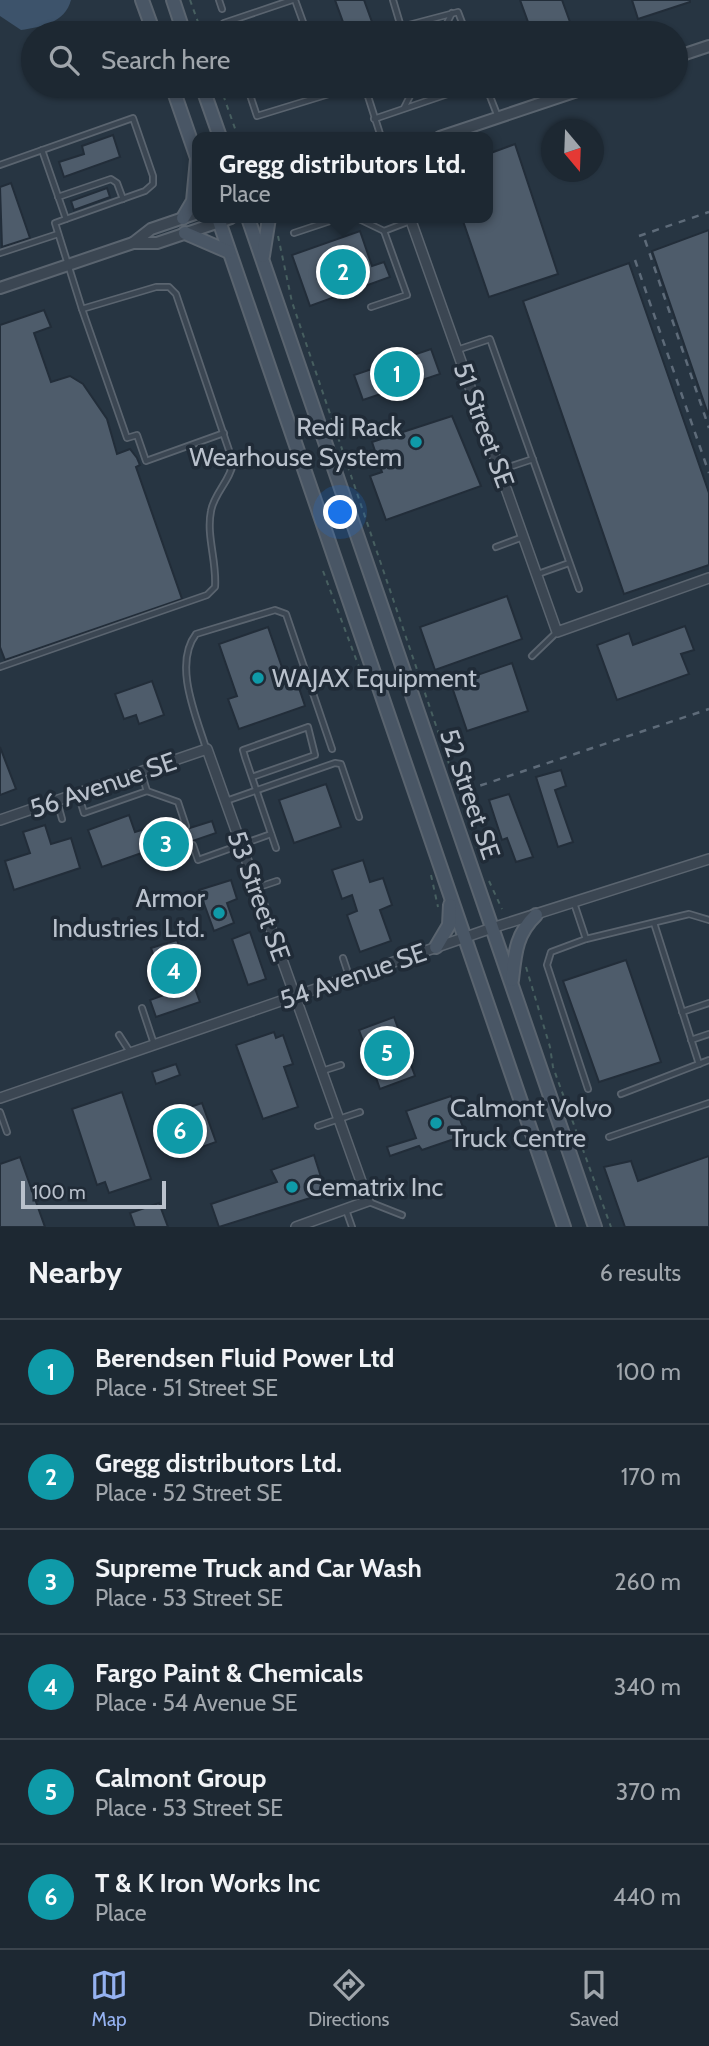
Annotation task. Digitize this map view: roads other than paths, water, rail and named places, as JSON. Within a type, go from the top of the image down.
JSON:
[{"type":"main road","points":[[142,0],[150,21]]},
{"type":"main road","points":[[173,0],[180,21]]},
{"type":"main road","points":[[176,98],[192,145]]},
{"type":"main road","points":[[206,98],[218,132]]},
{"type":"main road","points":[[183,218],[192,203]]},
{"type":"main road","name":"52 Street SE","points":[[223,223],[229,252],[564,1227]]},
{"type":"main road","name":"52 Street SE","points":[[250,223],[595,1227]]},
{"type":"main road","points":[[263,260],[268,223]]},
{"type":"main road","points":[[185,233],[229,252]]},
{"type":"main road","points":[[436,947],[449,925],[451,897]]},
{"type":"main road","points":[[511,984],[516,944],[522,929],[536,915]]},
{"type":"street","points":[[688,53],[709,46]]},
{"type":"street","points":[[455,132],[557,98]]},
{"type":"street","points":[[0,288],[133,243],[151,229],[192,215]]},
{"type":"street","points":[[133,243],[157,243],[211,223]]},
{"type":"street","name":"51 Street SE","points":[[411,223],[557,632]]},
{"type":"street","points":[[557,632],[709,578]]},
{"type":"street","name":"56 Avenue SE","points":[[0,820],[206,749]]},
{"type":"street","name":"53 Street SE","points":[[206,749],[368,1201]]},
{"type":"street","name":"54 Avenue SE","points":[[0,1098],[465,937],[709,859]]},
{"type":"street","points":[[296,1227],[368,1201]]},
{"type":"lane","points":[[219,0],[222,9]]},
{"type":"lane","points":[[230,21],[294,0],[302,21]]},
{"type":"lane","points":[[393,0],[399,21]]},
{"type":"lane","points":[[423,21],[458,12],[462,21]]},
{"type":"lane","points":[[448,21],[452,13]]},
{"type":"lane","points":[[251,98],[257,116],[316,98]]},
{"type":"lane","points":[[368,98],[379,132]]},
{"type":"lane","points":[[403,109],[409,98]]},
{"type":"lane","points":[[374,119],[436,98]]},
{"type":"lane","points":[[490,98],[498,118]]},
{"type":"lane","points":[[0,165],[132,118],[153,180],[145,191],[55,223],[58,234],[127,439],[137,435],[146,461],[224,433]]},
{"type":"lane","points":[[42,150],[66,219]]},
{"type":"lane","points":[[58,197],[111,179],[117,184],[123,199]]},
{"type":"lane","points":[[294,233],[324,223]]},
{"type":"lane","points":[[367,223],[384,231],[407,295],[371,307]]},
{"type":"lane","points":[[384,231],[401,223]]},
{"type":"lane","points":[[0,253],[58,234]]},
{"type":"lane","points":[[0,667],[208,595],[215,587],[216,566],[208,528],[211,508],[232,470],[233,462],[180,303],[169,287],[156,288],[82,309]]},
{"type":"lane","points":[[457,350],[490,339],[579,589]]},
{"type":"lane","points":[[500,470],[533,459]]},
{"type":"lane","points":[[496,547],[524,537]]},
{"type":"lane","points":[[537,575],[570,563]]},
{"type":"lane","points":[[206,749],[195,712],[186,663],[188,644],[196,634],[275,610],[286,614],[332,749]]},
{"type":"lane","points":[[532,656],[557,632]]},
{"type":"lane","points":[[252,777],[315,755],[308,727],[243,750],[252,777],[257,791],[271,834],[276,848]]},
{"type":"lane","points":[[225,801],[335,763],[341,764],[359,817]]},
{"type":"lane","points":[[141,772],[147,791]]},
{"type":"lane","points":[[78,793],[84,813],[147,791],[178,802],[186,827]]},
{"type":"lane","points":[[56,801],[62,819]]},
{"type":"lane","points":[[193,845],[198,860],[271,834]]},
{"type":"lane","points":[[256,888],[277,880]]},
{"type":"lane","points":[[574,902],[586,939]]},
{"type":"lane","points":[[589,1089],[547,965],[551,952],[586,939],[689,914],[709,920]]},
{"type":"lane","points":[[654,923],[699,1064]]},
{"type":"lane","points":[[343,958],[349,977]]},
{"type":"lane","points":[[682,1012],[709,1003]]},
{"type":"lane","points":[[142,1008],[154,1045]]},
{"type":"lane","points":[[691,1040],[709,1034]]},
{"type":"lane","points":[[119,1035],[130,1053]]},
{"type":"lane","points":[[621,1094],[709,1060]]},
{"type":"lane","points":[[321,1071],[341,1065]]},
{"type":"lane","points":[[609,1137],[709,1103]]},
{"type":"lane","points":[[0,1112],[7,1132]]},
{"type":"lane","points":[[318,1126],[360,1112]]},
{"type":"lane","points":[[368,1201],[401,1215]]},
{"type":"lane","points":[[346,1209],[352,1227]]},
{"type":"water","points":[[0,0],[71,0],[58,19],[21,21],[21,30],[0,16]]},
{"type":"railway","points":[[639,236],[709,212]]},
{"type":"railway","points":[[645,240],[709,428]]},
{"type":"railway","points":[[635,260],[709,473]]},
{"type":"railway","points":[[467,790],[709,709]]},
{"type":"place","name":"Gregg distributors Ltd.","points":[[343,272]]},
{"type":"place","name":"Berendsen Fluid Power Ltd","points":[[397,374]]},
{"type":"place","name":"Redi Rack Wearhouse System","points":[[416,442]]},
{"type":"place","name":"WAJAX Equipment","points":[[258,678]]},
{"type":"place","name":"Supreme Truck and Car Wash","points":[[166,844]]},
{"type":"place","name":"Armor Industries Ltd.","points":[[219,913]]},
{"type":"place","name":"Fargo Paint & Chemicals","points":[[174,971]]},
{"type":"place","name":"Calmont Group","points":[[387,1053]]},
{"type":"place","name":"Calmont Volvo Truck Centre","points":[[436,1123]]},
{"type":"place","name":"T & K Iron Works Inc","points":[[180,1131]]},
{"type":"place","name":"Cematrix Inc","points":[[292,1187]]}]
